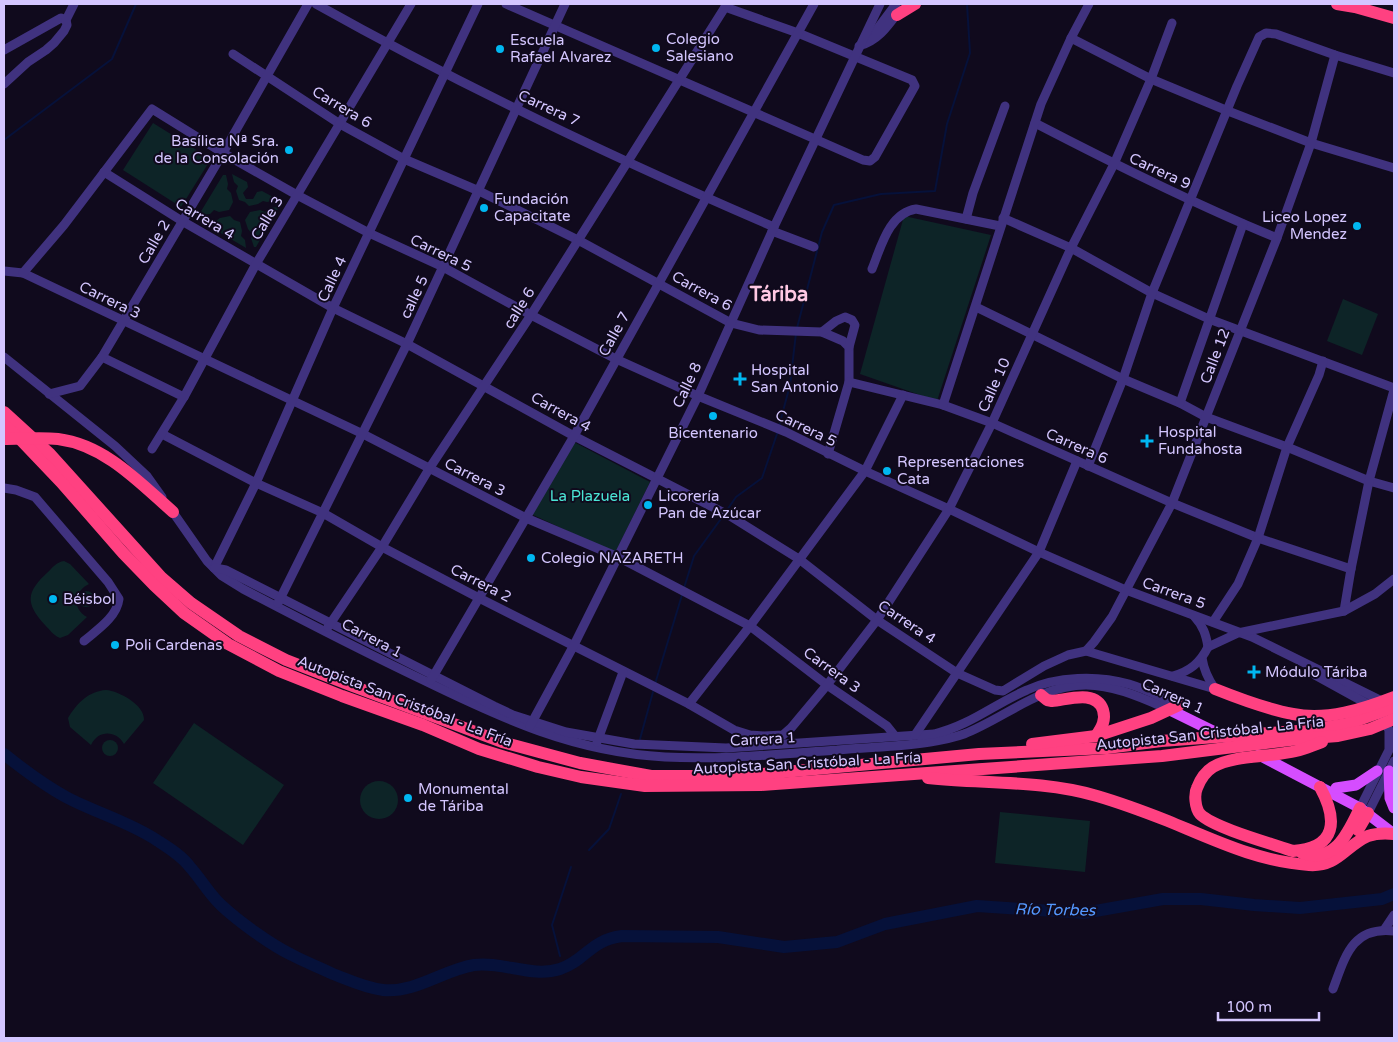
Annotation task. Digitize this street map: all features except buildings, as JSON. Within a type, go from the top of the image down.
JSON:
[{"type":"highway","points":[[896,9],[915,4]]},
{"type":"highway","points":[[1337,4],[1394,18]]},
{"type":"highway","points":[[4,403],[36,433],[62,462],[66,472]]},
{"type":"highway","name":"Autopista San Cristóbal - La Fría","points":[[4,412],[50,454],[161,577],[191,603],[239,636],[295,664],[502,742],[580,763],[650,776],[741,776],[979,754],[1108,748],[1161,741],[1297,740],[1327,728],[1394,719]]},
{"type":"highway","name":"Autopista San Cristóbal - La Fría","points":[[4,425],[61,482],[123,553],[154,585],[184,613],[228,644],[279,671],[423,725],[479,749],[538,767],[581,777],[645,786],[761,784],[1162,756],[1338,736],[1368,723],[1394,707]]},
{"type":"highway","points":[[4,439],[56,438],[75,442],[90,448],[117,463],[173,512]]},
{"type":"highway","points":[[1215,689],[1294,715],[1326,716],[1394,697]]},
{"type":"highway","points":[[1041,695],[1047,700],[1086,698],[1096,700],[1103,710],[1104,722],[1096,736]]},
{"type":"highway","points":[[979,754],[1036,743],[1096,736],[1175,708]]},
{"type":"highway","points":[[1297,740],[1213,767],[1201,778],[1195,791],[1200,813],[1222,826],[1293,851],[1316,856],[1325,854],[1336,847],[1365,807]]},
{"type":"highway","points":[[888,774],[969,782],[1026,784],[1071,790],[1095,796],[1150,815],[1222,845],[1265,858],[1308,865],[1322,866],[1333,862],[1370,835],[1381,833],[1394,834]]},
{"type":"highway","points":[[1293,851],[1317,846],[1324,841],[1328,834],[1333,820],[1332,814],[1329,802],[1320,787]]},
{"type":"highway","points":[[1343,854],[1365,807]]},
{"type":"main road","points":[[1175,708],[1336,788],[1394,824]]},
{"type":"main road","name":"Carrera 1","points":[[1175,708],[1320,787],[1365,807]]},
{"type":"main road","points":[[1336,788],[1356,785],[1387,768],[1390,798],[1394,808]]},
{"type":"main road","points":[[1365,807],[1394,834]]},
{"type":"street","points":[[4,84],[28,62],[54,43],[64,31],[67,25],[66,20],[74,4]]},
{"type":"street","name":"Calle 2","points":[[49,394],[80,386],[102,357],[223,153],[308,4]]},
{"type":"street","name":"Carrera 7","points":[[316,4],[444,74],[814,247]]},
{"type":"street","name":"Calle 3","points":[[152,449],[184,397],[256,264],[411,4]]},
{"type":"street","name":"Calle 4","points":[[214,568],[256,483],[333,308],[478,4]]},
{"type":"street","points":[[506,4],[862,160],[870,161],[875,156],[915,86],[912,80],[726,5]]},
{"type":"street","name":"calle 5","points":[[278,602],[407,344],[554,25],[566,4]]},
{"type":"street","name":"Calle 7","points":[[429,683],[574,436],[814,4]]},
{"type":"street","points":[[855,56],[880,4]]},
{"type":"street","points":[[859,46],[869,43],[886,29],[896,9],[905,4]]},
{"type":"street","points":[[943,405],[976,307],[1001,222],[1047,89],[1089,4]]},
{"type":"street","name":"calle 6","points":[[328,627],[382,547],[429,469],[485,386],[726,5]]},
{"type":"street","points":[[4,50],[61,18],[66,20]]},
{"type":"street","name":"Calle 10","points":[[791,728],[877,620],[949,509],[992,423],[996,410],[1033,334],[1071,248],[1114,164],[1151,79],[1172,24]]},
{"type":"street","points":[[1088,466],[1123,379],[1152,293],[1259,37],[1266,33],[1276,34],[1394,73]]},
{"type":"street","points":[[1071,38],[1151,79],[1228,110],[1311,143],[1394,168]]},
{"type":"street","name":"Carrera 6","points":[[233,54],[340,124],[404,159],[479,191],[578,240],[731,323],[759,330],[822,332],[842,341],[849,347]]},
{"type":"street","name":"Calle 12","points":[[1086,651],[1112,617],[1172,503],[1277,238],[1311,143],[1335,55]]},
{"type":"street","name":"Calle 8","points":[[531,725],[574,645],[698,396],[773,229],[855,56]]},
{"type":"street","points":[[966,219],[973,193],[1005,106]]},
{"type":"street","name":"Carrera 5","points":[[104,172],[152,109],[223,153],[297,195],[369,233],[443,267],[530,315],[616,359],[698,396],[786,432],[865,472],[1039,552],[1126,590],[1238,633]]},
{"type":"street","name":"Carrera 9","points":[[1035,123],[1114,164],[1277,238]]},
{"type":"street","points":[[23,273],[64,225],[104,172]]},
{"type":"street","name":"Carrera 4","points":[[104,172],[182,221],[333,308],[407,344],[574,436],[730,516],[799,559],[877,620],[957,673],[995,690],[1004,691],[1044,666],[1068,655],[1086,651]]},
{"type":"street","points":[[872,269],[886,235],[898,216],[908,210],[916,209],[966,219],[1001,222],[1071,248],[1152,293],[1208,319],[1323,360],[1394,389],[1369,481],[1344,611]]},
{"type":"street","points":[[1180,403],[1243,224]]},
{"type":"street","name":"Carrera 3","points":[[4,271],[23,273],[363,434],[526,518],[618,557],[750,626],[827,685],[887,726],[895,736]]},
{"type":"street","points":[[976,307],[1123,379],[1180,403],[1206,417],[1288,447],[1369,481],[1394,488]]},
{"type":"street","points":[[822,332],[836,321],[845,317],[852,320],[854,325],[849,347],[849,382],[828,454]]},
{"type":"street","name":"Carrera 1","points":[[4,357],[134,463],[147,476],[199,552],[214,568],[226,570],[278,602],[328,627],[429,683],[489,712],[531,725],[566,732],[631,755],[686,757],[768,754],[928,743],[962,735],[1041,695],[1058,688],[1073,686],[1100,686],[1133,694],[1175,708]]},
{"type":"street","points":[[102,357],[184,397]]},
{"type":"street","points":[[1213,622],[1238,584],[1258,538],[1288,447],[1319,375],[1323,360]]},
{"type":"street","name":"Carrera 6","points":[[849,382],[943,405],[992,423],[1172,503],[1258,538],[1351,569]]},
{"type":"street","points":[[689,704],[865,472],[903,395]]},
{"type":"street","name":"Carrera 2","points":[[162,434],[256,483],[323,514],[479,598],[689,704],[734,730],[750,735],[764,736],[783,735],[791,728]]},
{"type":"street","points":[[915,735],[1039,552],[1077,460]]},
{"type":"street","points":[[4,488],[35,497],[108,582],[119,598],[117,610],[84,641]]},
{"type":"street","points":[[1173,676],[1184,673],[1194,667],[1208,647],[1238,633],[1344,611],[1375,594],[1394,579]]},
{"type":"street","points":[[1192,614],[1201,623],[1206,634],[1208,647]]},
{"type":"street","name":"Carrera 1","points":[[328,627],[433,674],[531,725]]},
{"type":"street","points":[[1238,633],[1252,637],[1377,698],[1386,704],[1394,714]]},
{"type":"street","points":[[1238,633],[1249,642],[1371,705],[1381,715],[1389,730],[1387,768],[1365,807]]},
{"type":"street","points":[[1086,651],[1215,689]]},
{"type":"street","points":[[1202,658],[1208,680],[1215,689]]},
{"type":"street","points":[[597,742],[623,672]]},
{"type":"street","name":"Carrera 1","points":[[597,742],[726,748],[934,734],[952,730],[966,724],[1028,689],[1074,678],[1104,679],[1130,684],[1175,708]]},
{"type":"street","points":[[1384,930],[1394,915]]},
{"type":"street","points":[[1333,990],[1344,960],[1352,945],[1361,936],[1372,931],[1394,931]]},
{"type":"green space","points":[[153,123],[211,159],[181,207],[123,170]]},
{"type":"green space","points":[[232,174],[247,182],[248,187],[243,193],[246,199],[253,199],[257,192],[262,191],[275,198],[275,201],[263,201],[249,206],[239,200],[236,191],[238,186],[234,182]]},
{"type":"green space","points":[[223,175],[226,175],[227,189],[231,193],[233,202],[229,210],[219,212],[214,210],[210,214],[201,215],[200,213]]},
{"type":"green space","points":[[277,207],[278,209],[256,247],[254,247],[251,238],[252,234],[245,220],[250,212],[260,210],[265,212],[269,208]]},
{"type":"green space","points":[[230,216],[240,222],[241,236],[245,240],[246,248],[204,223]]},
{"type":"green space","points":[[904,216],[991,235],[937,401],[860,374]]},
{"type":"green space","points":[[1343,299],[1378,314],[1362,355],[1327,341]]},
{"type":"green space","name":"La Plazuela","points":[[572,441],[650,482],[615,553],[531,514]]},
{"type":"green space","name":"Béisbol","points":[[64,561],[70,564],[89,584],[80,591],[77,600],[79,609],[87,617],[68,635],[60,638],[52,633],[38,617],[31,604],[31,598],[35,586],[41,579],[55,565]]},
{"type":"green space","points":[[86,591],[92,593],[94,599],[92,605],[86,607],[80,605],[78,599],[80,593]]},
{"type":"green space","points":[[106,690],[118,693],[136,704],[143,714],[144,720],[124,744],[121,739],[112,734],[102,734],[91,745],[70,727],[68,718],[75,707],[89,695]]},
{"type":"green space","points":[[194,723],[284,785],[243,845],[153,783]]},
{"type":"green space","points":[[110,740],[116,742],[118,748],[116,754],[110,756],[104,754],[102,748],[104,742]]},
{"type":"green space","points":[[379,781],[393,786],[398,800],[393,814],[379,819],[365,814],[360,800],[365,786]]},
{"type":"green space","points":[[1000,812],[1090,821],[1085,872],[995,863]]},
{"type":"waterway","points":[[4,140],[112,59],[136,4]]},
{"type":"waterway","points":[[797,328],[822,232],[834,205],[881,194],[935,191],[947,124],[970,53],[967,4]]},
{"type":"waterway","points":[[779,426],[790,385],[796,333]]},
{"type":"waterway","points":[[727,510],[736,497],[762,478],[778,431]]},
{"type":"waterway","points":[[684,588],[694,556],[723,516]]},
{"type":"waterway","points":[[655,684],[682,595]]},
{"type":"waterway","points":[[640,739],[653,692]]},
{"type":"waterway","name":"Río Torbes","points":[[4,754],[34,777],[77,803],[136,828],[171,849],[187,863],[221,905],[245,925],[274,945],[297,958],[333,974],[363,986],[383,990],[395,990],[418,985],[451,971],[474,965],[495,965],[539,972],[560,969],[576,961],[602,942],[622,936],[718,937],[784,947],[837,942],[885,924],[977,906],[1084,913],[1163,899],[1201,899],[1300,908],[1382,899],[1394,894]]},
{"type":"waterway","points":[[589,850],[609,829],[621,794]]},
{"type":"waterway","points":[[560,956],[552,925],[571,867]]},
{"type":"place","name":"Colegio Salesiano","points":[[656,48]]},
{"type":"place","name":"Escuela Rafael Alvarez","points":[[500,49]]},
{"type":"place","name":"Basílica Nª Sra. de la Consolación","points":[[289,150]]},
{"type":"place","name":"Fundación Capacitate","points":[[484,208]]},
{"type":"place","name":"Liceo Lopez Mendez","points":[[1357,226]]},
{"type":"place","name":"Hospital San Antonio","points":[[740,379]]},
{"type":"place","name":"Bicentenario","points":[[713,416]]},
{"type":"place","name":"Hospital Fundahosta","points":[[1147,441]]},
{"type":"place","name":"Representaciones Cata","points":[[887,471]]},
{"type":"place","name":"Licorería Pan de Azúcar","points":[[648,505]]},
{"type":"place","name":"Colegio NAZARETH","points":[[531,558]]},
{"type":"place","name":"Béisbol","points":[[53,599]]},
{"type":"place","name":"Poli Cardenas","points":[[115,645]]},
{"type":"place","name":"Módulo Táriba","points":[[1254,672]]},
{"type":"place","name":"Monumental de Táriba","points":[[408,798]]},
{"type":"district","name":"Táriba","points":[[779,294]]}]
